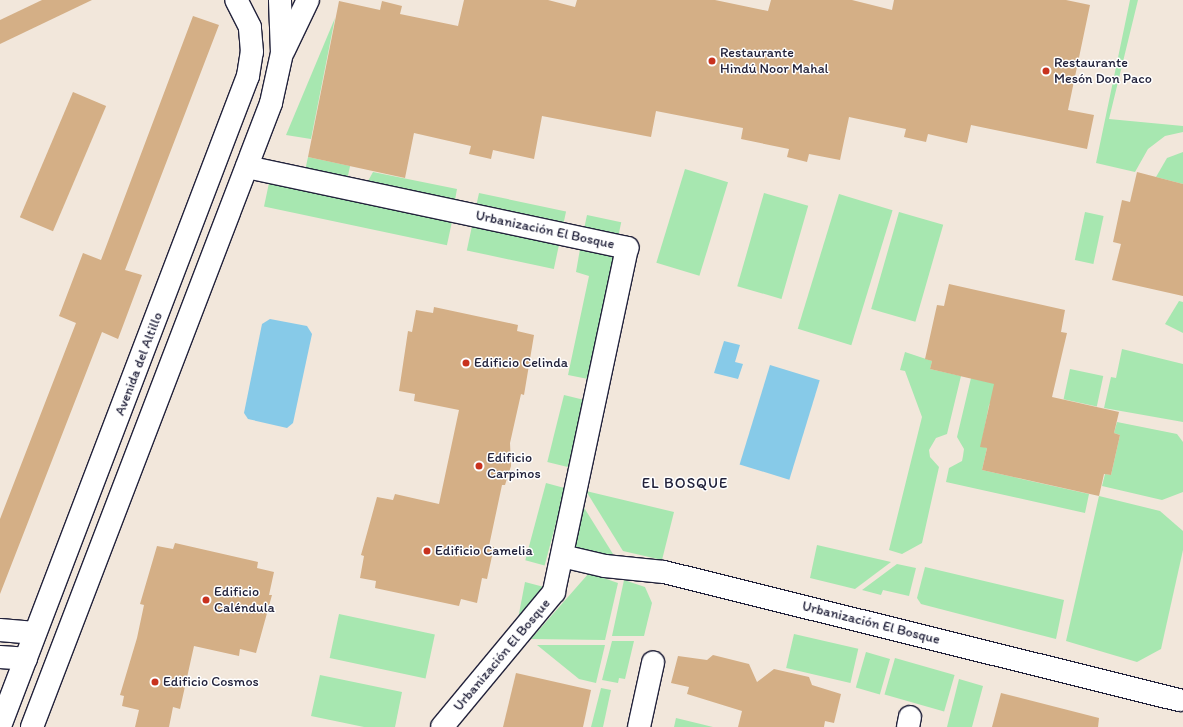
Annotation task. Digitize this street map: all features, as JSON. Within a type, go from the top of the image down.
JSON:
[{"type":"street","name":"Avenida del Altillo","points":[[0,726],[248,76],[252,52],[250,27],[236,0]]},
{"type":"street","points":[[280,0],[282,53]]},
{"type":"street","points":[[32,727],[271,103],[282,53],[308,0]]},
{"type":"street","name":"Urbanización El Bosque","points":[[247,167],[627,248],[554,592],[442,727]]},
{"type":"street","name":"Urbanización El Bosque","points":[[562,556],[605,566],[664,572],[1179,700]]},
{"type":"street","points":[[0,630],[35,634]]},
{"type":"street","points":[[0,656],[26,659]]},
{"type":"street","points":[[639,727],[653,663]]},
{"type":"green space","points":[[1130,0],[1138,0],[1109,119],[1183,126],[1183,132],[1165,136],[1148,149],[1135,172],[1096,163]]},
{"type":"green space","points":[[335,18],[311,139],[286,135]]},
{"type":"green space","points":[[1183,152],[1183,184],[1156,177],[1167,158]]},
{"type":"green space","points":[[308,157],[350,166],[348,177],[306,168]]},
{"type":"green space","points":[[685,169],[728,182],[699,276],[656,263]]},
{"type":"green space","points":[[373,172],[457,189],[455,200],[368,181]]},
{"type":"green space","points":[[269,183],[452,222],[447,245],[264,206]]},
{"type":"green space","points":[[479,193],[566,212],[564,222],[477,204]]},
{"type":"green space","points":[[764,193],[808,206],[781,299],[737,286]]},
{"type":"green space","points":[[839,194],[893,210],[851,345],[798,329]]},
{"type":"green space","points":[[899,212],[943,225],[915,322],[871,309]]},
{"type":"green space","points":[[1085,212],[1104,216],[1093,264],[1075,260]]},
{"type":"green space","points":[[587,215],[621,222],[619,234],[585,227]]},
{"type":"green space","points":[[472,226],[559,245],[554,269],[467,250]]},
{"type":"green space","points":[[580,249],[614,255],[588,379],[568,375],[589,276],[576,272]]},
{"type":"green space","points":[[1179,301],[1183,302],[1183,333],[1165,324]]},
{"type":"green space","points":[[1122,349],[1183,364],[1183,422],[1104,408],[1111,377],[1116,378]]},
{"type":"green space","points":[[905,352],[932,361],[930,369],[961,376],[947,434],[936,438],[929,450],[930,457],[939,467],[922,543],[902,554],[889,550],[922,417],[905,371],[900,370]]},
{"type":"green space","points":[[1070,369],[1103,376],[1097,406],[1064,399]]},
{"type":"green space","points":[[971,378],[1001,385],[989,405],[981,446],[987,448],[982,470],[1089,494],[1085,513],[946,482],[949,468],[962,461],[964,449],[957,437]]},
{"type":"green space","points":[[564,395],[584,400],[568,467],[547,462]]},
{"type":"green space","points":[[1117,422],[1177,434],[1183,442],[1183,492],[1162,500],[1102,486],[1105,474],[1111,475],[1120,435],[1114,433]]},
{"type":"green space","points":[[546,483],[565,488],[545,565],[525,560]]},
{"type":"green space","points":[[586,491],[674,512],[662,560],[623,551]]},
{"type":"green space","points":[[1099,496],[1160,511],[1183,531],[1183,550],[1161,649],[1137,662],[1066,641]]},
{"type":"green space","points":[[583,506],[613,554],[606,558],[574,551]]},
{"type":"green space","points":[[817,545],[891,562],[855,589],[810,578]]},
{"type":"green space","points":[[897,564],[916,568],[909,596],[883,590],[881,595],[862,590]]},
{"type":"green space","points":[[925,567],[1064,600],[1056,639],[921,604],[917,598]]},
{"type":"green space","points":[[589,573],[618,583],[605,640],[531,639]]},
{"type":"green space","points":[[624,580],[645,587],[652,603],[644,636],[612,636]]},
{"type":"green space","points":[[525,582],[544,587],[518,619]]},
{"type":"green space","points":[[339,614],[435,634],[426,678],[330,658]]},
{"type":"green space","points":[[794,634],[858,649],[850,683],[786,668]]},
{"type":"green space","points":[[612,641],[634,641],[625,679],[619,678],[618,683],[602,680]]},
{"type":"green space","points":[[537,645],[605,645],[596,683],[579,679]]},
{"type":"green space","points":[[866,652],[890,659],[880,694],[856,688]]},
{"type":"green space","points":[[895,658],[955,675],[944,712],[885,695]]},
{"type":"green space","points":[[320,675],[402,692],[395,727],[364,727],[311,716]]},
{"type":"green space","points":[[959,679],[983,686],[972,727],[947,727]]},
{"type":"green space","points":[[601,688],[611,690],[603,727],[591,727]]},
{"type":"green space","points":[[676,718],[713,727],[674,727]]},
{"type":"water","points":[[270,319],[307,326],[312,334],[293,423],[287,428],[248,419],[244,413],[262,324]]},
{"type":"water","points":[[724,341],[740,345],[735,362],[743,364],[738,379],[714,373]]},
{"type":"water","points":[[770,365],[820,380],[789,480],[740,464]]},
{"type":"building","points":[[42,0],[92,0],[0,44],[0,20]]},
{"type":"building","points":[[464,0],[548,0],[575,7],[577,0],[715,0],[768,11],[771,0],[852,0],[892,10],[894,0],[1066,0],[1090,5],[1068,110],[1094,115],[1087,149],[971,125],[967,143],[928,134],[926,142],[904,137],[906,129],[849,117],[840,160],[809,154],[807,162],[787,157],[789,149],[741,139],[743,128],[656,111],[651,137],[542,116],[534,159],[493,150],[491,159],[469,154],[471,146],[414,133],[405,178],[308,157],[339,1],[380,10],[382,1],[402,6],[400,14],[458,26]]},
{"type":"building","points":[[193,16],[219,25],[125,270],[142,275],[118,339],[102,332],[0,594],[0,519],[76,323],[59,316],[83,253],[101,260]]},
{"type":"building","points":[[73,92],[106,106],[53,231],[20,217]]},
{"type":"building","points":[[1137,172],[1183,184],[1183,296],[1112,280],[1121,244],[1113,242],[1122,200],[1130,202]]},
{"type":"building","points":[[949,284],[1065,310],[1061,332],[1067,333],[1052,397],[1119,412],[1114,433],[1120,435],[1111,475],[1104,474],[1099,496],[982,470],[987,448],[980,447],[994,384],[930,369],[932,361],[925,359],[937,305],[944,306]]},
{"type":"building","points":[[434,307],[518,325],[517,331],[534,335],[524,395],[521,394],[510,443],[511,466],[505,485],[502,485],[489,546],[494,547],[487,579],[482,578],[477,603],[461,599],[459,606],[375,588],[376,581],[360,578],[364,556],[361,555],[377,497],[393,500],[395,494],[439,504],[459,410],[414,401],[415,394],[399,391],[408,331],[412,332],[416,310],[433,313]]},
{"type":"building","points":[[175,543],[258,562],[257,568],[274,572],[269,595],[272,595],[256,653],[240,649],[239,656],[194,646],[180,709],[173,707],[169,727],[135,727],[139,710],[122,706],[124,696],[120,695],[137,638],[144,605],[140,604],[157,546],[173,549]]},
{"type":"building","points":[[713,655],[749,664],[757,682],[774,669],[809,677],[812,685],[841,694],[834,723],[825,721],[824,727],[738,727],[742,711],[687,694],[689,687],[671,683],[678,656],[707,660]]},
{"type":"building","points":[[516,673],[591,690],[583,727],[503,727]]},
{"type":"building","points":[[1001,693],[1099,718],[1098,727],[992,727]]},
{"type":"place","name":"Restaurante Hindú Noor Mahal","points":[[712,61]]},
{"type":"place","name":"Restaurante Mesón Don Paco","points":[[1046,71]]},
{"type":"place","name":"Edificio Celinda","points":[[466,363]]},
{"type":"place","name":"Edificio Carpinos","points":[[479,466]]},
{"type":"place","name":"Edificio Camelia","points":[[427,551]]},
{"type":"place","name":"Edificio Caléndula","points":[[206,600]]},
{"type":"place","name":"Edificio Cosmos","points":[[155,682]]},
{"type":"district","name":"EL BOSQUE","points":[[685,484]]}]
